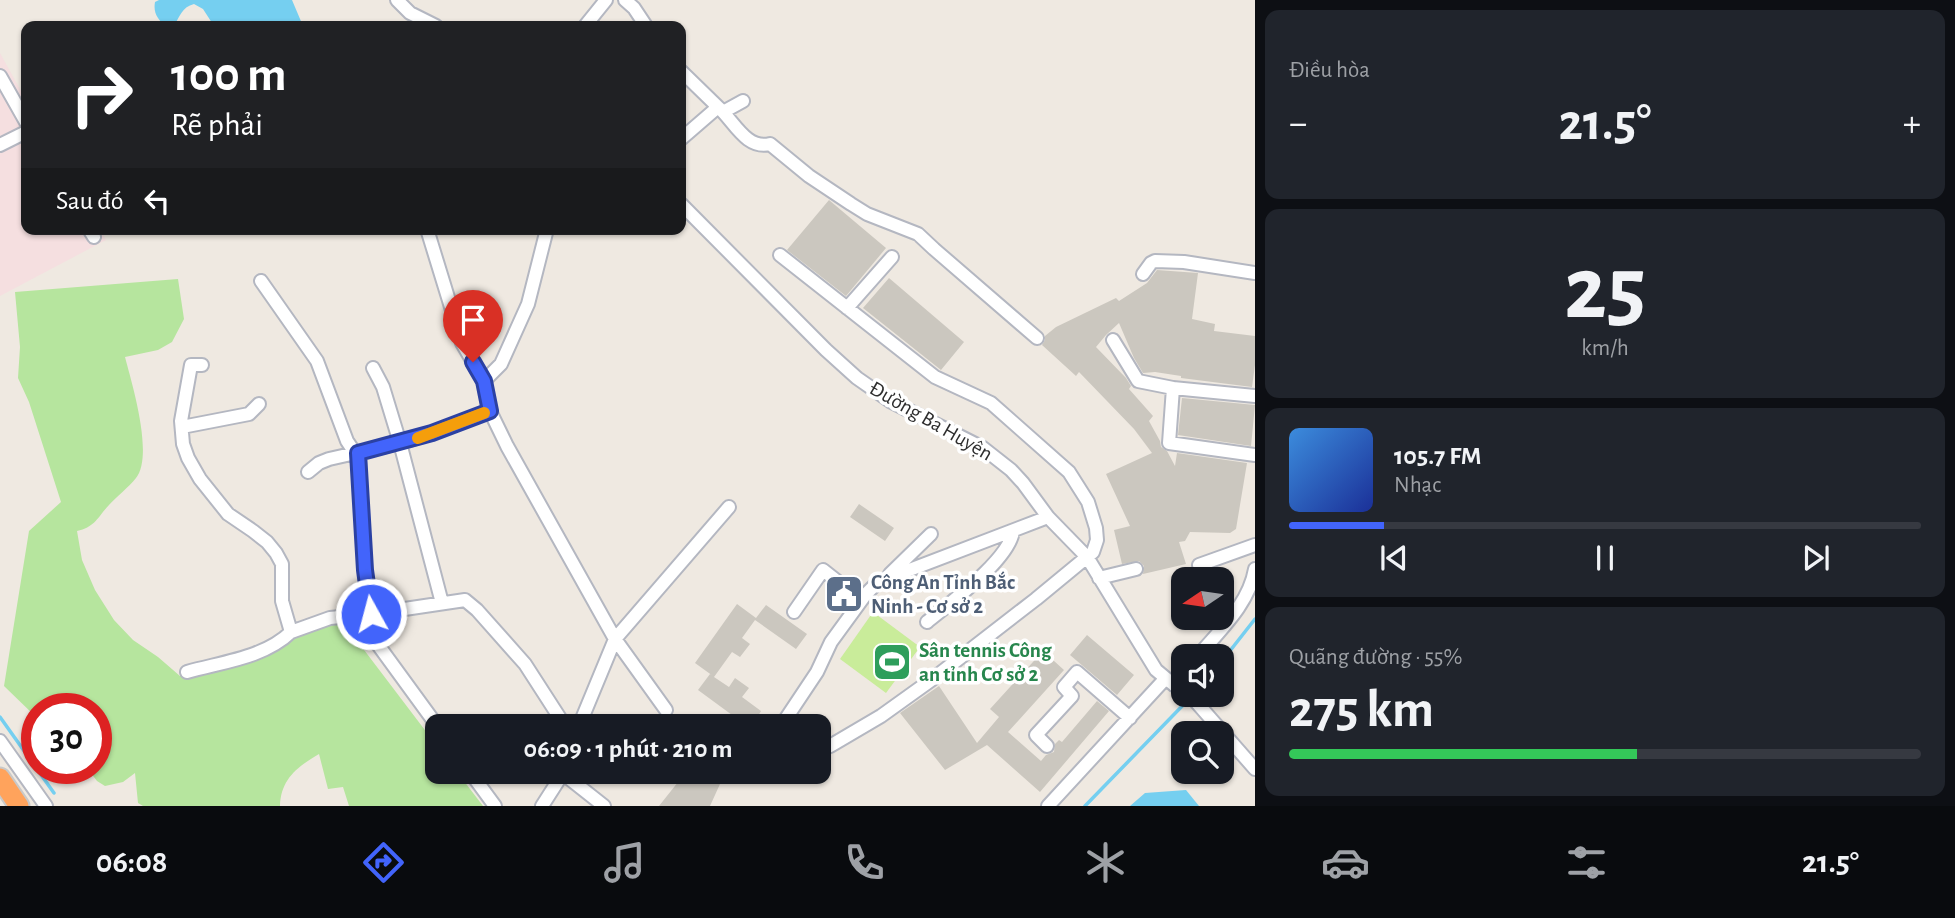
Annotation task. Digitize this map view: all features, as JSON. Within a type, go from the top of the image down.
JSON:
[{"type":"highway","points":[[0,778],[19,806]]},
{"type":"street","points":[[397,0],[417,21]]},
{"type":"street","points":[[588,21],[606,0]]},
{"type":"street","points":[[625,0],[643,21]]},
{"type":"street","points":[[410,13],[426,21]]},
{"type":"street","points":[[0,76],[21,113]]},
{"type":"street","points":[[686,79],[721,110],[750,142],[757,145],[770,144],[819,183],[867,214],[918,234],[1037,338]]},
{"type":"street","points":[[686,135],[721,110],[743,101]]},
{"type":"street","points":[[0,145],[21,134]]},
{"type":"street","name":"Đường Ba Huyện","points":[[686,209],[857,378],[890,401],[994,456],[1023,483],[1048,517],[1087,557],[1156,670],[1171,682]]},
{"type":"street","points":[[429,235],[461,344],[484,381],[490,411],[507,446],[615,639],[666,710]]},
{"type":"street","points":[[484,381],[501,364],[528,304],[545,235]]},
{"type":"street","points":[[780,255],[935,377],[991,403],[1069,472],[1088,502],[1096,528],[1096,546],[1093,552],[1036,599],[881,716],[831,745]]},
{"type":"street","points":[[848,308],[892,257]]},
{"type":"street","points":[[1143,274],[1150,263],[1155,261],[1184,262],[1255,273]]},
{"type":"street","points":[[261,281],[317,361],[350,447],[358,453],[365,570],[371,614]]},
{"type":"street","points":[[1114,340],[1138,381],[1173,388],[1255,396]]},
{"type":"street","points":[[202,365],[191,365],[182,427],[183,444],[188,458],[209,491],[228,514],[267,542],[282,565],[282,601],[291,632]]},
{"type":"street","points":[[373,368],[383,387],[401,443],[442,603]]},
{"type":"street","points":[[1173,388],[1169,443],[1255,455]]},
{"type":"street","points":[[182,427],[249,414],[259,404]]},
{"type":"street","points":[[308,472],[319,463],[401,443],[490,411]]},
{"type":"street","points":[[584,714],[615,639],[729,507]]},
{"type":"street","points":[[789,714],[817,672],[831,642],[878,582],[1048,517]]},
{"type":"street","points":[[927,621],[1002,554],[1011,541],[1013,531]]},
{"type":"street","points":[[885,579],[931,534]]},
{"type":"street","points":[[1199,565],[1255,545]]},
{"type":"street","points":[[1099,578],[1136,569]]},
{"type":"street","points":[[1208,644],[1243,602],[1255,569]]},
{"type":"street","points":[[794,612],[823,570],[862,600]]},
{"type":"street","points":[[187,672],[240,659],[268,648],[291,632],[330,618],[465,600],[525,664],[557,714]]},
{"type":"street","points":[[357,616],[429,714]]},
{"type":"street","points":[[1047,746],[1036,736],[1072,696],[1064,687],[1077,672],[1130,718]]},
{"type":"street","points":[[1048,806],[1130,718],[1171,686]]},
{"type":"street","points":[[1200,707],[1255,769]]},
{"type":"street","points":[[0,741],[46,806]]},
{"type":"street","points":[[479,784],[495,806]]},
{"type":"street","points":[[542,806],[556,784]]},
{"type":"street","points":[[576,784],[604,806]]},
{"type":"shaded area","points":[[0,53],[21,91],[21,235],[103,235],[106,240],[0,296]]},
{"type":"green space","points":[[178,279],[184,319],[172,342],[158,350],[125,357],[140,419],[143,453],[141,467],[136,478],[95,521],[77,531],[82,560],[95,590],[114,620],[133,640],[180,676],[242,663],[294,635],[340,623],[355,638],[425,730],[425,784],[466,784],[483,806],[349,806],[343,787],[328,789],[319,754],[287,781],[280,806],[143,806],[138,803],[135,773],[123,782],[105,786],[102,784],[112,784],[112,693],[21,693],[21,702],[4,686],[29,531],[61,502],[29,402],[18,378],[20,347],[15,292]]},
{"type":"green space","points":[[873,612],[920,647],[886,693],[840,659]]},
{"type":"water","points":[[292,0],[301,21],[211,21],[203,9],[194,4],[184,10],[177,21],[161,21],[155,13],[155,2]]},
{"type":"water","points":[[1186,790],[1199,806],[1130,806],[1145,793]]},
{"type":"building","points":[[829,200],[886,248],[846,296],[787,250]]},
{"type":"building","points":[[1157,270],[1198,273],[1192,319],[1215,324],[1214,331],[1255,336],[1255,365],[1252,387],[1155,372],[1143,373],[1119,323],[1096,347],[1126,378],[1131,386],[1129,389],[1153,416],[1149,421],[1161,447],[1167,451],[1175,466],[1177,453],[1247,463],[1236,529],[1230,533],[1190,532],[1185,541],[1179,542],[1186,564],[1143,574],[1144,566],[1139,561],[1122,564],[1114,530],[1130,526],[1106,474],[1152,453],[1134,429],[1079,372],[1076,376],[1042,345],[1045,336],[1056,327],[1116,298],[1119,301],[1147,283]]},
{"type":"building","points":[[889,278],[964,342],[941,370],[863,308]]},
{"type":"building","points":[[1182,398],[1255,405],[1251,446],[1178,435]]},
{"type":"building","points":[[859,504],[894,528],[885,541],[850,517]]},
{"type":"building","points":[[737,604],[756,618],[766,605],[807,634],[796,649],[755,620],[742,638],[750,644],[740,657],[732,652],[714,677],[729,687],[735,678],[749,688],[742,697],[761,711],[759,714],[731,714],[698,690],[710,674],[713,676],[695,663]]},
{"type":"building","points":[[1087,635],[1134,675],[1117,695],[1070,655]]},
{"type":"building","points":[[1043,651],[1064,670],[1008,732],[1041,761],[1054,752],[1055,744],[1059,740],[1062,742],[1097,701],[1109,711],[1040,792],[987,745],[945,770],[900,713],[939,686],[977,743],[999,717],[990,709]]},
{"type":"building","points":[[676,784],[720,784],[710,806],[659,806]]},
{"type":"waterway","points":[[1234,646],[1255,619]]},
{"type":"waterway","points":[[1085,806],[1181,707]]},
{"type":"waterway","points":[[0,717],[54,793]]},
{"type":"slow traffic","points":[[418,438],[484,413]]},
{"type":"place","name":"Công An Tỉnh Bắc Ninh - Cơ sở 2","points":[[844,594]]},
{"type":"place","name":"Sân tennis Công an tỉnh Cơ sở 2","points":[[892,662]]},
{"type":"route","points":[[371,614],[365,570],[358,453],[401,443],[490,411],[484,381],[473,362]]}]
